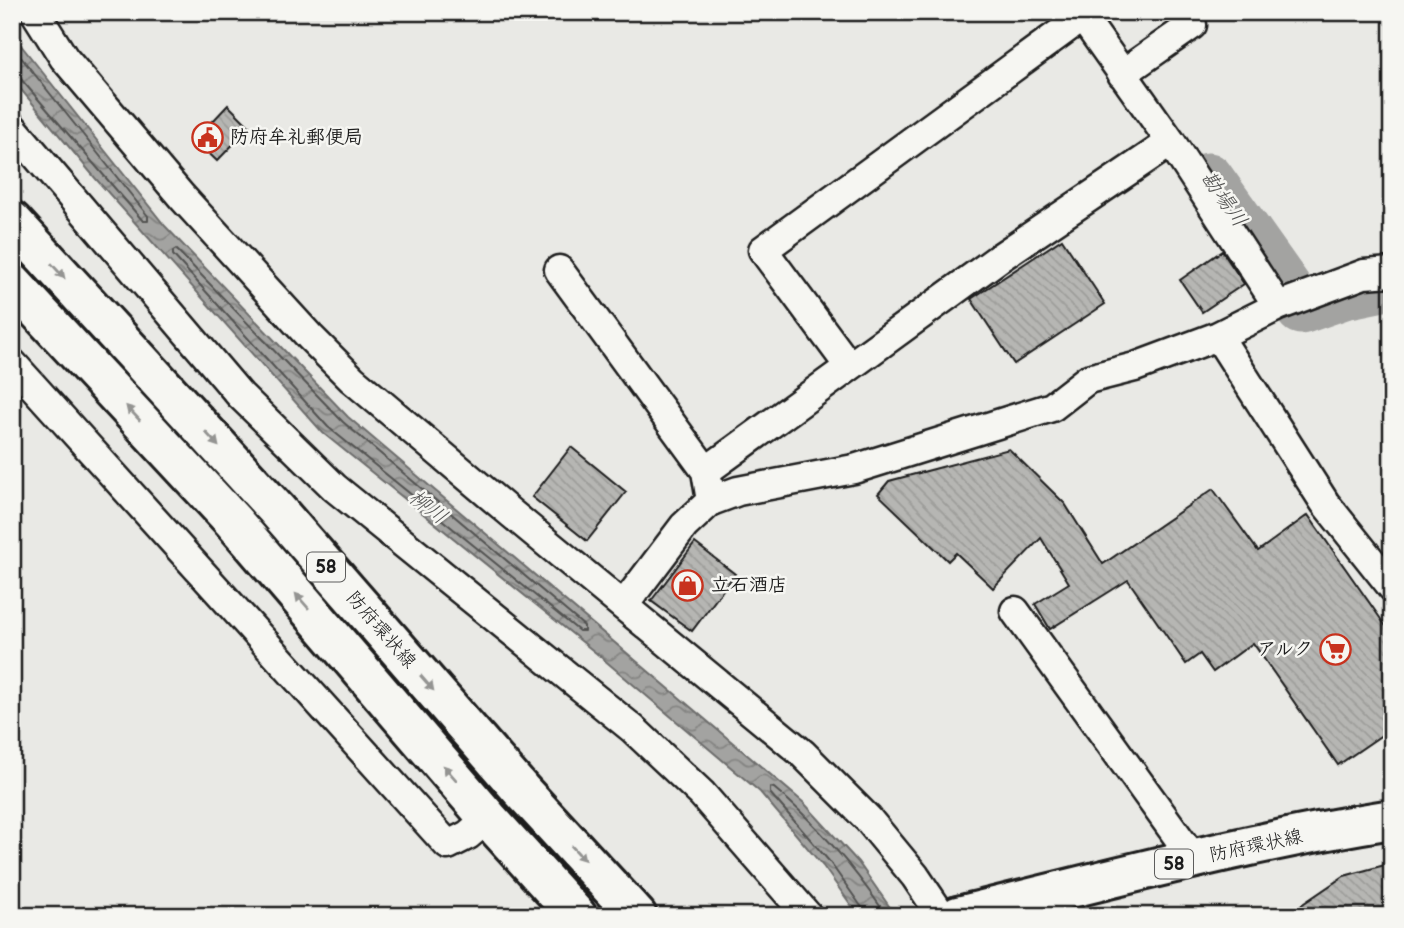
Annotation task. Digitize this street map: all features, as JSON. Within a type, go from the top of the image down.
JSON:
[{"type":"main road","name":"防府環状線","points":[[12,221],[276,509],[521,790],[637,916]]},
{"type":"main road","name":"58","points":[[12,283],[233,521],[488,818],[577,916]]},
{"type":"main road","name":"防府環状線","points":[[958,916],[1194,859],[1392,819]]},
{"type":"street","points":[[33,15],[64,58],[182,197],[343,371],[802,753],[868,819],[915,876],[942,916]]},
{"type":"street","points":[[849,366],[763,250],[1080,15],[1171,142],[1278,306]]},
{"type":"street","points":[[1122,74],[1192,25]]},
{"type":"street","points":[[12,127],[240,395],[335,488],[633,729],[702,794],[808,916]]},
{"type":"street","points":[[706,471],[999,258],[1171,142]]},
{"type":"street","points":[[559,270],[706,471],[711,501]]},
{"type":"street","points":[[624,605],[684,526],[711,501],[738,492],[854,469],[1052,407],[1088,379],[1135,367],[1218,336],[1278,306],[1364,274],[1392,272]]},
{"type":"street","points":[[1218,336],[1325,503],[1392,587]]},
{"type":"street","points":[[12,363],[448,845],[468,835],[488,818]]},
{"type":"street","points":[[1015,611],[1194,859]]},
{"type":"water","name":"柳川","points":[[12,34],[165,226],[348,417],[804,803],[858,862],[896,916],[859,916],[823,866],[760,792],[596,653],[323,433],[96,179],[12,79]]},
{"type":"building","points":[[228,105],[250,127],[217,161],[195,140]]},
{"type":"building","points":[[1062,239],[1105,304],[1014,364],[971,299]]},
{"type":"building","points":[[1222,251],[1244,284],[1202,312],[1180,280]]},
{"type":"building","points":[[571,447],[626,492],[587,541],[532,497]]},
{"type":"building","points":[[1009,449],[1065,504],[1103,564],[1213,489],[1258,551],[1308,515],[1392,635],[1392,728],[1338,765],[1253,643],[1213,672],[1200,654],[1186,664],[1128,580],[1050,629],[1035,604],[1069,583],[1041,538],[993,588],[956,553],[948,561],[878,494],[889,481]]},
{"type":"building","points":[[695,543],[735,574],[692,631],[651,601]]},
{"type":"building","points":[[1392,863],[1392,916],[1285,916],[1344,876]]},
{"type":"waterway","name":"勘場川","points":[[1208,178],[1301,309],[1344,294],[1392,284]]},
{"type":"place","name":"防府牟礼郵便局","points":[[207,137]]},
{"type":"place","name":"立石酒店","points":[[688,585]]},
{"type":"place","name":"アルク","points":[[1336,649]]}]
